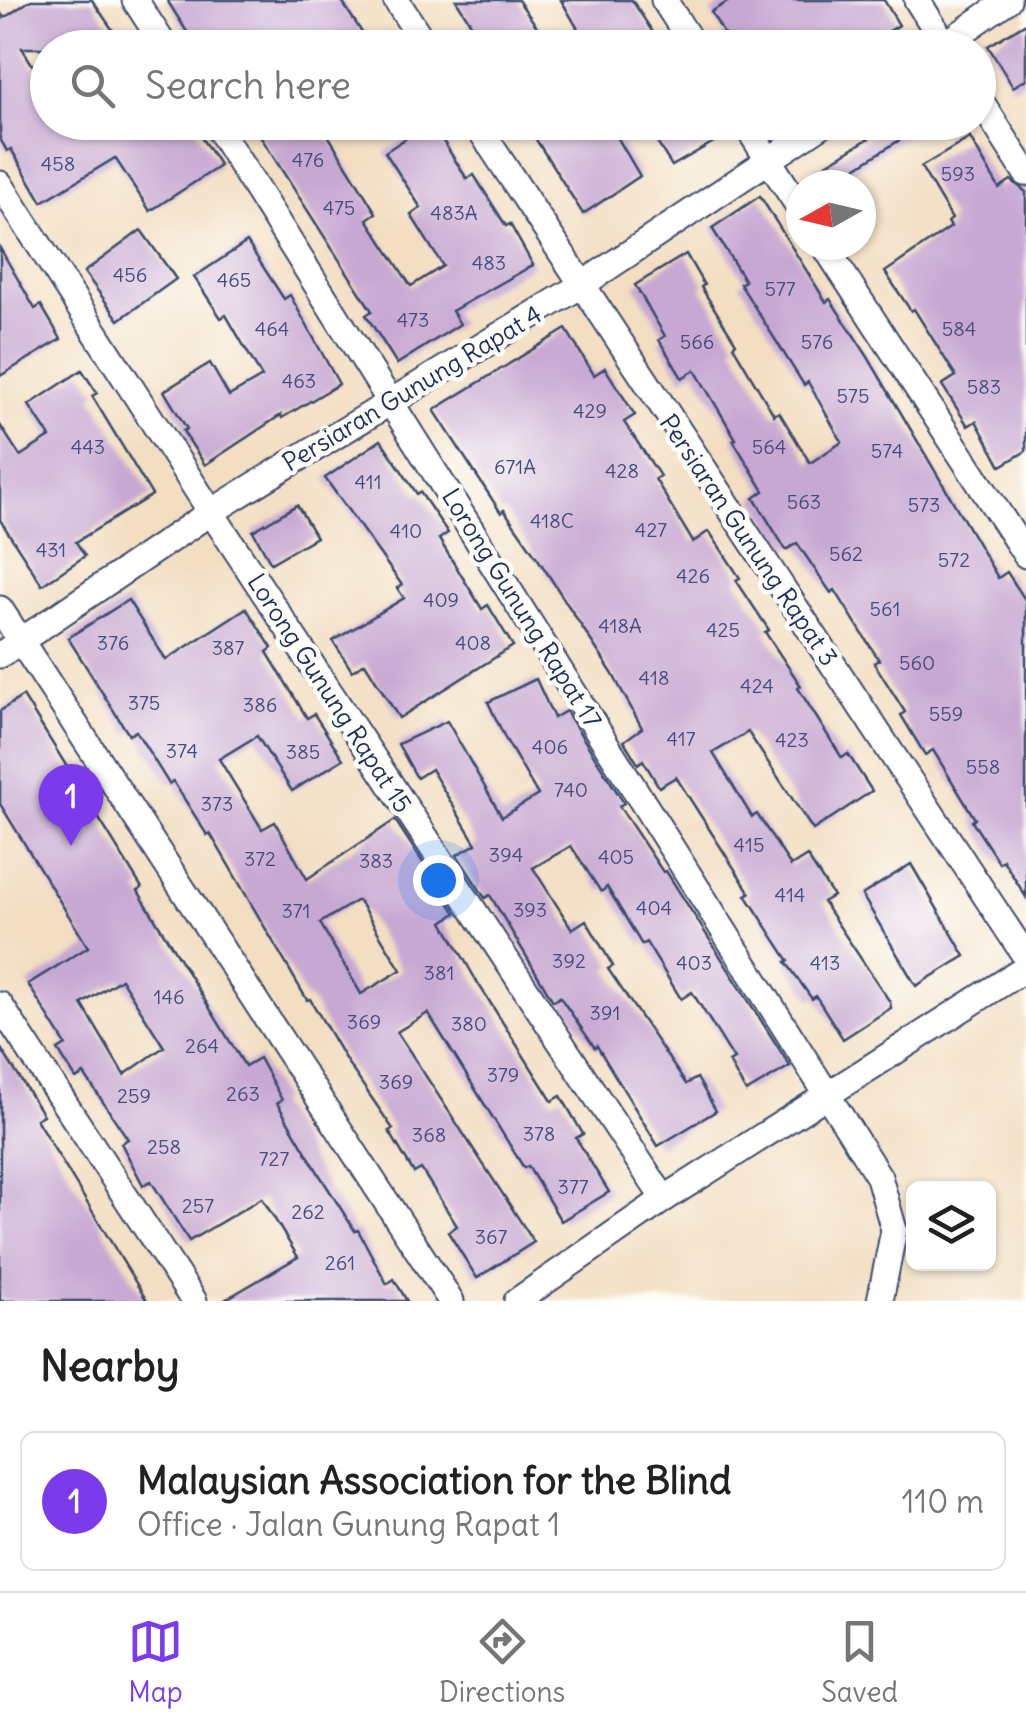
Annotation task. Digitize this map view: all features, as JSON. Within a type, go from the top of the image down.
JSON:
[{"type":"street","points":[[135,0],[154,30]]},
{"type":"street","points":[[396,0],[415,30]]},
{"type":"street","points":[[664,0],[683,30]]},
{"type":"street","points":[[917,0],[935,30]]},
{"type":"street","points":[[966,30],[1008,0]]},
{"type":"street","points":[[996,126],[1026,173]]},
{"type":"street","name":"Lorong Gunung Rapat 17","points":[[225,140],[830,1094],[879,1178],[894,1230],[880,1301]]},
{"type":"street","name":"Persiaran Gunung Rapat 3","points":[[487,140],[1026,957]]},
{"type":"street","points":[[755,140],[786,187]]},
{"type":"street","name":"Persiaran Gunung Rapat 4","points":[[10,648],[211,512],[580,286],[799,140]]},
{"type":"street","name":"Lorong Gunung Rapat 15","points":[[0,184],[211,512],[664,1198]]},
{"type":"street","points":[[834,260],[1026,555]]},
{"type":"street","points":[[0,610],[10,648],[451,1301]]},
{"type":"street","points":[[517,1301],[664,1198],[1026,968]]},
{"type":"street","points":[[0,1005],[194,1301]]},
{"type":"building","points":[[31,0],[92,0],[113,30],[30,30],[30,48],[22,48],[30,61],[30,140],[203,140],[220,166],[150,211],[115,158],[42,202],[11,149],[7,151],[0,139],[0,12],[4,18]]},
{"type":"building","points":[[167,0],[341,0],[360,30],[186,30]]},
{"type":"building","points":[[456,0],[518,0],[539,30],[475,30]]},
{"type":"building","points":[[561,0],[632,0],[651,30],[578,30]]},
{"type":"building","points":[[731,0],[884,0],[899,25],[891,30],[722,30],[711,12]]},
{"type":"building","points":[[1026,23],[1026,79],[1013,87],[996,59],[996,41]]},
{"type":"building","points":[[263,140],[331,140],[376,213],[367,219],[411,286],[443,266],[411,215],[421,208],[385,152],[403,140],[442,140],[467,179],[474,175],[506,226],[510,224],[533,265],[452,311],[460,324],[397,364],[366,315],[372,311]]},
{"type":"building","points":[[536,140],[619,140],[640,176],[583,214]]},
{"type":"building","points":[[655,140],[717,140],[672,166]]},
{"type":"building","points":[[866,140],[900,140],[852,170],[821,170]]},
{"type":"building","points":[[971,140],[999,188],[1011,180],[1026,192],[1026,451],[1001,466],[976,421],[968,426],[942,385],[956,376],[914,309],[911,311],[885,272],[951,227],[948,222],[952,219],[921,167]]},
{"type":"building","points":[[760,196],[786,238],[786,260],[800,260],[826,302],[830,299],[998,578],[1007,572],[1026,601],[1026,897],[972,821],[975,819],[933,750],[925,755],[901,715],[905,712],[874,663],[879,660],[835,590],[831,593],[797,543],[786,550],[754,498],[764,491],[695,370],[682,378],[659,340],[665,336],[635,285],[686,254],[704,285],[701,287],[736,343],[733,346],[774,415],[779,412],[810,463],[842,442],[808,382],[804,385],[740,284],[745,281],[712,228]]},
{"type":"building","points":[[141,230],[176,279],[119,320],[84,272]]},
{"type":"building","points":[[247,242],[284,299],[290,295],[339,384],[282,418],[281,415],[205,465],[164,391],[210,363],[229,396],[262,377],[226,315],[221,318],[194,277]]},
{"type":"building","points":[[0,248],[35,309],[41,305],[61,339],[0,376]]},
{"type":"building","points":[[566,329],[594,375],[605,368],[635,415],[624,422],[660,476],[655,479],[693,542],[709,531],[740,578],[736,580],[769,630],[765,632],[801,686],[798,688],[842,758],[848,754],[872,791],[813,830],[748,732],[713,753],[752,817],[757,814],[791,866],[807,856],[833,896],[823,902],[890,1002],[891,1008],[843,1039],[816,996],[812,999],[786,962],[789,961],[746,895],[750,893],[676,777],[659,787],[643,760],[638,764],[624,741],[642,728],[612,673],[434,410]]},
{"type":"building","points":[[82,370],[97,393],[92,396],[152,495],[76,542],[85,556],[42,585],[0,520],[0,425],[20,456],[50,437],[29,405]]},
{"type":"building","points":[[381,440],[448,533],[439,539],[482,609],[488,605],[513,646],[399,718],[365,663],[352,671],[333,641],[404,598],[397,588],[402,585],[325,478]]},
{"type":"building","points":[[297,505],[316,537],[271,563],[253,531]]},
{"type":"building","points":[[128,600],[166,660],[246,608],[272,648],[267,652],[307,718],[314,714],[343,759],[292,791],[257,736],[219,759],[262,829],[275,822],[307,879],[395,820],[456,913],[443,922],[476,980],[552,1101],[561,1096],[583,1134],[576,1138],[609,1192],[561,1221],[428,1013],[397,1032],[534,1242],[477,1278],[448,1232],[457,1226],[421,1169],[414,1173],[389,1131],[393,1129],[310,999],[307,1000],[210,833],[207,835],[173,781],[169,784],[136,731],[129,735],[68,638]],"holes":[[[359,901],[401,970],[361,994],[320,923]]]},
{"type":"building","points":[[536,679],[554,718],[566,711],[624,803],[619,806],[663,872],[666,871],[790,1066],[746,1092],[729,1062],[734,1059],[692,992],[681,999],[607,887],[601,892],[571,846],[533,868],[572,929],[586,920],[613,966],[608,969],[686,1084],[697,1078],[716,1111],[658,1146],[597,1046],[560,997],[553,1001],[490,895],[485,898],[457,855],[476,844],[431,769],[417,778],[398,744],[447,721],[502,817],[538,795],[488,702]]},
{"type":"building","points":[[23,696],[142,888],[138,891],[245,1066],[259,1058],[282,1100],[277,1103],[319,1174],[355,1231],[358,1230],[387,1284],[394,1279],[407,1301],[223,1301],[298,1257],[262,1198],[189,1241],[151,1181],[143,1185],[121,1143],[128,1139],[84,1074],[76,1079],[58,1050],[66,1045],[28,984],[88,947],[0,804],[0,711]],"holes":[[[121,979],[164,1047],[124,1075],[82,1004]]]},
{"type":"building","points":[[911,864],[965,956],[916,986],[862,895]]},
{"type":"building","points":[[0,1047],[43,1115],[36,1119],[147,1301],[0,1301]]},
{"type":"place","name":"Malaysian Association for the Blind","points":[[71,846]]}]
